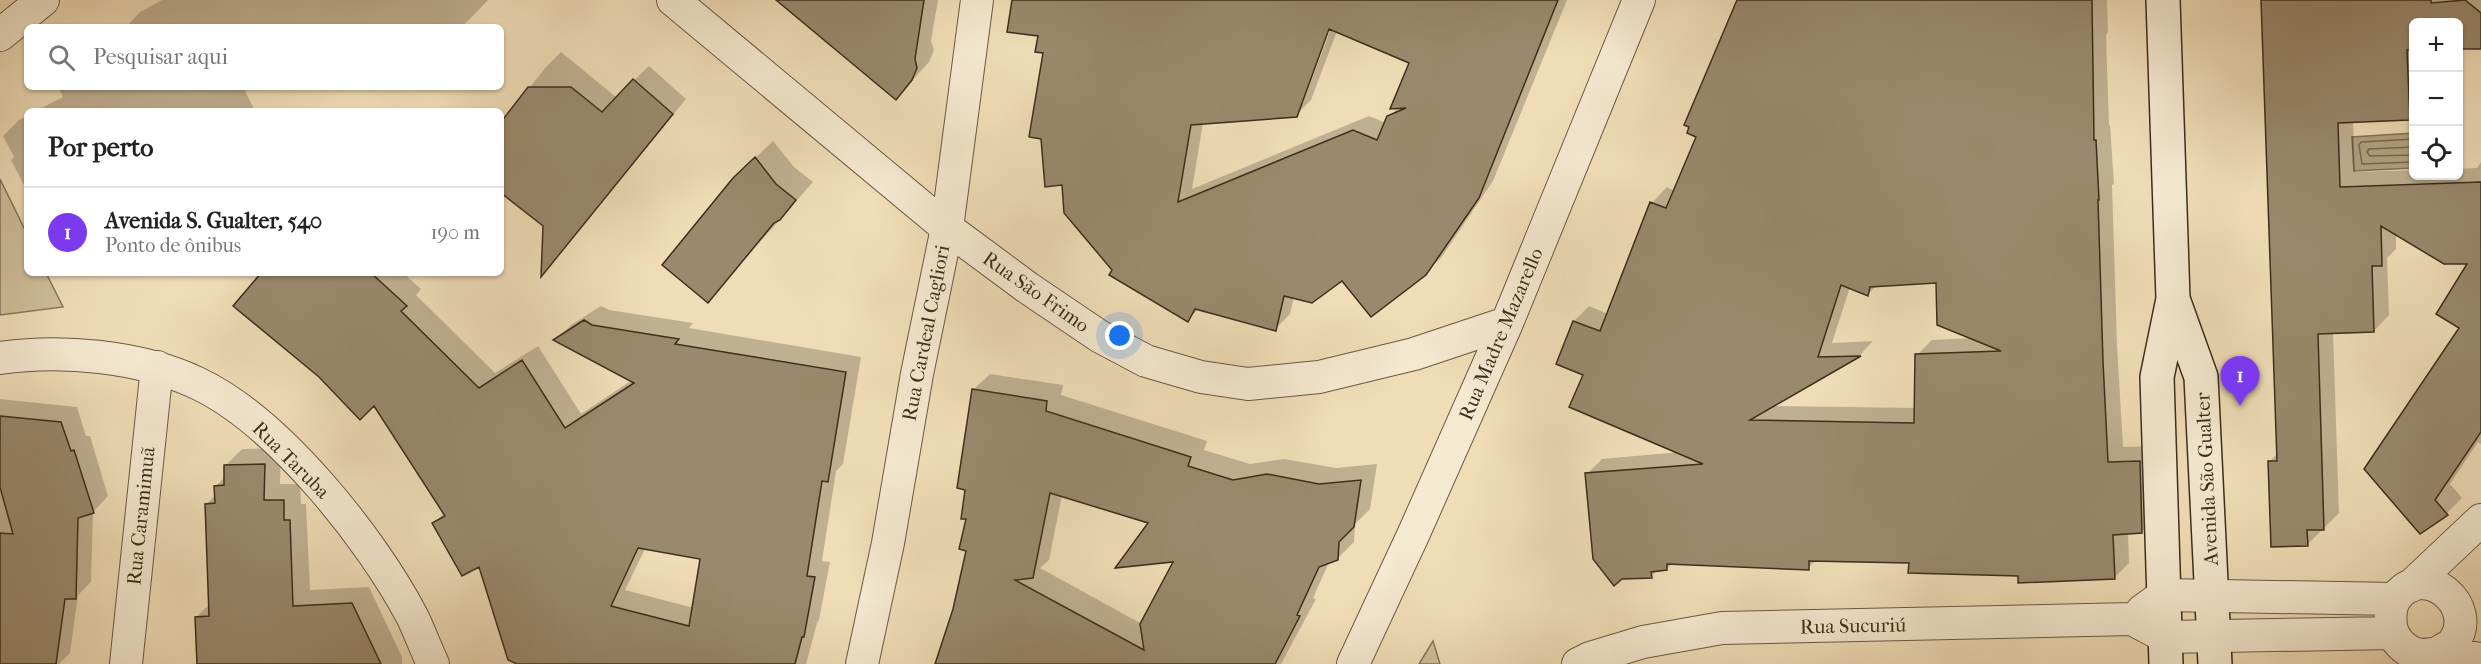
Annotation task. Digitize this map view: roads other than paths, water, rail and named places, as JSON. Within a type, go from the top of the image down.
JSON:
[{"type":"street","points":[[0,35],[43,0]]},
{"type":"street","name":"Rua São Frimo","points":[[673,0],[946,228],[1099,336],[1146,361],[1201,377],[1248,384],[1319,377],[1414,354],[1507,323]]},
{"type":"street","name":"Rua Cardeal Cagliori","points":[[862,664],[888,543],[917,374],[946,228],[977,0]]},
{"type":"street","name":"Rua Madre Mazarello","points":[[1353,664],[1507,323],[1639,0]]},
{"type":"street","name":"Avenida São Gualter","points":[[2163,0],[2173,299],[2157,377],[2166,650]]},
{"type":"street","name":"Avenida São Gualter","points":[[2173,299],[2202,377],[2215,649]]},
{"type":"street","name":"Rua Taruba","points":[[0,358],[21,355],[99,357],[157,367],[198,383],[240,410],[276,440],[322,489],[372,550],[413,618],[433,664]]},
{"type":"street","name":"Rua Caramimuã","points":[[126,664],[157,367]]},
{"type":"street","points":[[2481,520],[2403,593],[2389,616],[2392,633],[2403,647],[2420,655],[2437,653],[2481,659]]},
{"type":"street","points":[[2437,653],[2453,644],[2461,628],[2481,532]]},
{"type":"street","points":[[2132,619],[2164,595],[2403,593],[2431,583],[2464,608]]},
{"type":"street","name":"Rua Sucuriú","points":[[1578,664],[1590,658],[1643,642],[1722,628],[2132,619],[2166,650]]},
{"type":"street","points":[[2166,650],[2215,649],[2392,633]]},
{"type":"water","points":[[2409,133],[2409,168],[2354,171],[2352,137]]},
{"type":"place","name":"Avenida S. Gualter, 540","points":[[2240,406]]}]
